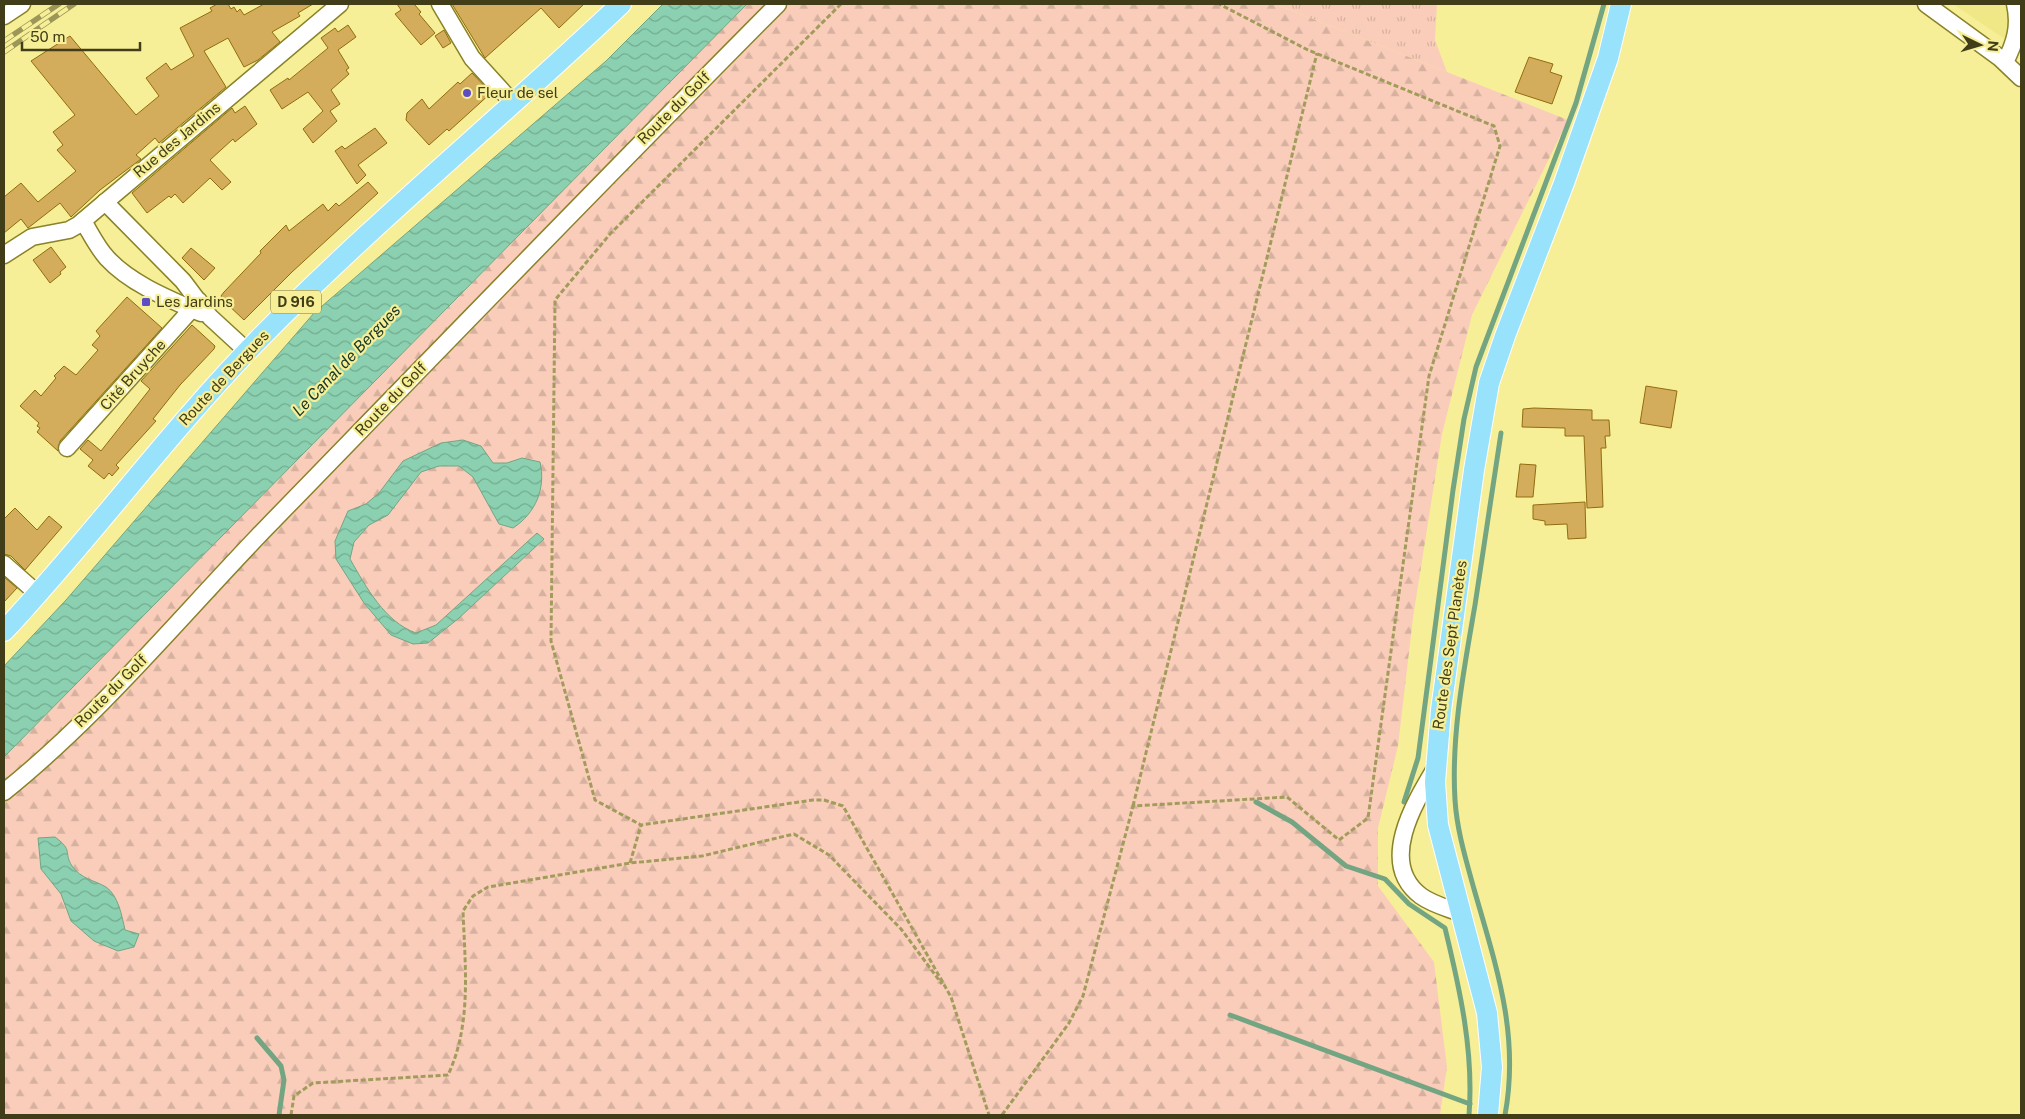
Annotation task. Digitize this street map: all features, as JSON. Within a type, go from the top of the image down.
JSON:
[{"type":"main road","name":"Route de Bergues","points":[[4,631],[38,594],[192,412],[248,351],[318,282],[621,4]]},
{"type":"main road","name":"Route des Sept Planètes","points":[[1488,1115],[1492,1067],[1489,1029],[1480,983],[1438,825],[1436,767],[1441,710],[1486,397],[1504,336],[1564,182],[1611,47],[1621,4]]},
{"type":"main road","name":"Route des Sept Planètes","points":[[1564,182],[1620,56],[1634,4]]},
{"type":"street","points":[[4,16],[22,4]]},
{"type":"street","name":"Rue des Jardins","points":[[4,255],[32,238],[69,230],[84,222],[105,202],[340,4]]},
{"type":"street","points":[[440,4],[477,65],[513,103]]},
{"type":"street","name":"Route du Golf","points":[[4,792],[101,702],[537,248],[778,4]]},
{"type":"street","points":[[1926,4],[2005,62],[2021,78]]},
{"type":"street","points":[[2005,62],[2014,45],[2016,34],[2015,4]]},
{"type":"street","points":[[105,202],[183,281],[195,305]]},
{"type":"street","points":[[84,222],[101,251],[113,264],[154,291],[195,305],[248,351]]},
{"type":"street","name":"Cité Bruyche","points":[[67,448],[195,305]]},
{"type":"street","points":[[4,564],[38,594]]},
{"type":"street","points":[[1436,767],[1417,799],[1407,823],[1401,848],[1401,867],[1404,879],[1422,897],[1460,913]]},
{"type":"path","points":[[841,4],[610,234],[555,300],[551,641],[595,800],[641,825],[813,800],[824,800],[842,806],[951,997],[989,1115]]},
{"type":"path","points":[[1132,806],[1287,797],[1339,840],[1368,818],[1428,376],[1500,146],[1494,126],[1317,53],[1219,4]]},
{"type":"path","points":[[1002,1115],[1069,1023],[1083,996],[1132,806],[1317,53]]},
{"type":"path","points":[[630,863],[641,825]]},
{"type":"path","points":[[291,1115],[294,1096],[313,1084],[448,1075],[457,1055],[464,1026],[466,978],[463,911],[473,896],[488,887],[630,863],[702,856],[794,834],[829,855],[894,923],[951,997]]},
{"type":"shaded area","points":[[1953,4],[2021,4],[2021,50]]},
{"type":"green space","points":[[747,4],[1275,4],[1568,120],[1472,315],[1442,434],[1413,618],[1398,746],[1378,828],[1378,886],[1434,962],[1447,1067],[1440,1115],[4,1115],[4,757]]},
{"type":"green space","points":[[1275,4],[1437,4],[1435,40],[1447,72]]},
{"type":"water","name":"Le Canal de Bergues","points":[[663,4],[747,4],[4,757],[4,666],[66,600],[314,313],[606,61]]},
{"type":"water","points":[[463,440],[481,446],[493,463],[507,463],[522,458],[540,462],[542,481],[533,507],[528,515],[513,528],[499,524],[473,477],[459,466],[439,466],[421,472],[388,515],[369,525],[354,542],[350,559],[377,602],[395,621],[416,633],[436,625],[537,533],[544,539],[459,618],[428,643],[413,644],[391,635],[364,603],[336,559],[335,541],[348,511],[366,504],[379,493],[403,461],[441,443]]},
{"type":"water","points":[[55,837],[64,845],[69,861],[76,870],[84,877],[106,887],[114,895],[125,930],[139,934],[134,947],[118,951],[94,941],[71,921],[61,894],[41,869],[38,838]]},
{"type":"building","points":[[217,4],[228,4],[231,9],[234,7],[237,12],[240,9],[244,15],[264,4],[313,4],[298,13],[300,16],[272,32],[280,42],[258,60],[244,67],[228,38],[204,51],[226,87],[159,143],[155,138],[136,155],[141,159],[100,190],[71,217],[60,203],[28,228],[21,219],[4,233],[4,197],[21,183],[38,202],[76,171],[57,150],[63,145],[53,132],[75,115],[31,61],[70,36],[136,115],[159,96],[146,78],[166,63],[171,70],[194,56],[180,28],[212,11],[210,8]]},
{"type":"building","points":[[397,4],[414,4],[421,12],[419,14],[435,33],[421,45],[395,14],[401,10]]},
{"type":"building","points":[[452,4],[584,4],[559,28],[541,8],[485,58]]},
{"type":"building","points":[[348,25],[356,37],[338,50],[349,68],[346,70],[349,74],[331,90],[340,104],[330,111],[337,121],[313,143],[303,129],[323,111],[308,92],[282,109],[270,90],[288,78],[289,80],[328,48],[321,38],[335,28],[338,32]]},
{"type":"building","points":[[444,30],[451,43],[443,48],[435,36]]},
{"type":"building","points":[[1529,57],[1553,64],[1550,72],[1562,76],[1552,104],[1515,92]]},
{"type":"building","points":[[472,73],[491,93],[449,131],[447,129],[429,145],[406,120],[407,113],[422,99],[429,109],[458,82],[460,84]]},
{"type":"building","points":[[245,106],[257,124],[235,142],[233,139],[210,160],[231,182],[222,190],[210,178],[183,203],[175,194],[171,198],[169,196],[147,213],[132,193],[232,108],[235,113]]},
{"type":"building","points":[[375,128],[387,143],[358,165],[366,175],[357,184],[335,151],[342,146],[345,149]]},
{"type":"building","points":[[368,182],[378,193],[292,272],[244,320],[226,303],[221,296],[224,292],[286,225],[289,231],[323,204],[328,211],[336,203],[339,206]]},
{"type":"building","points":[[51,247],[66,267],[50,283],[33,260]]},
{"type":"building","points":[[191,248],[215,268],[204,280],[182,258]]},
{"type":"building","points":[[127,297],[162,328],[60,441],[58,451],[37,432],[40,428],[37,426],[39,423],[20,406],[35,390],[41,396],[56,378],[54,376],[64,366],[76,375],[98,350],[92,345],[100,336],[96,331]]},
{"type":"building","points":[[192,325],[215,346],[214,349],[180,385],[153,419],[156,421],[116,465],[119,468],[112,476],[109,473],[104,479],[88,466],[93,460],[80,449],[88,440],[101,451],[150,389],[141,381]]},
{"type":"building","points":[[1646,386],[1677,391],[1671,428],[1640,423]]},
{"type":"building","points":[[1523,409],[1592,410],[1592,420],[1609,420],[1610,436],[1605,436],[1606,448],[1601,448],[1603,507],[1587,508],[1584,436],[1565,436],[1565,428],[1522,427]]},
{"type":"building","points":[[1520,464],[1536,465],[1533,497],[1516,497]]},
{"type":"building","points":[[1585,502],[1586,538],[1568,539],[1567,524],[1545,525],[1545,521],[1533,519],[1533,505]]},
{"type":"building","points":[[15,508],[37,530],[49,516],[62,527],[25,570],[11,556],[4,554],[4,519]]},
{"type":"building","points":[[4,577],[17,588],[4,602]]},
{"type":"waterway","points":[[1404,802],[1418,758],[1453,490],[1464,419],[1476,367],[1576,103],[1604,4]]},
{"type":"waterway","points":[[1501,433],[1459,702],[1454,776],[1456,812],[1460,834],[1497,973],[1508,1028],[1510,1056],[1505,1115]]},
{"type":"waterway","points":[[1256,802],[1292,822],[1346,866],[1385,879],[1409,904],[1445,928],[1461,998],[1468,1044],[1469,1115]]},
{"type":"waterway","points":[[1230,1015],[1470,1104]]},
{"type":"waterway","points":[[257,1038],[281,1066],[284,1080],[279,1115]]},
{"type":"railway","points":[[4,41],[59,4]]},
{"type":"railway","points":[[4,52],[74,4]]},
{"type":"place","name":"Fleur de sel","points":[[467,93]]},
{"type":"place","name":"Les Jardins","points":[[146,302]]}]
